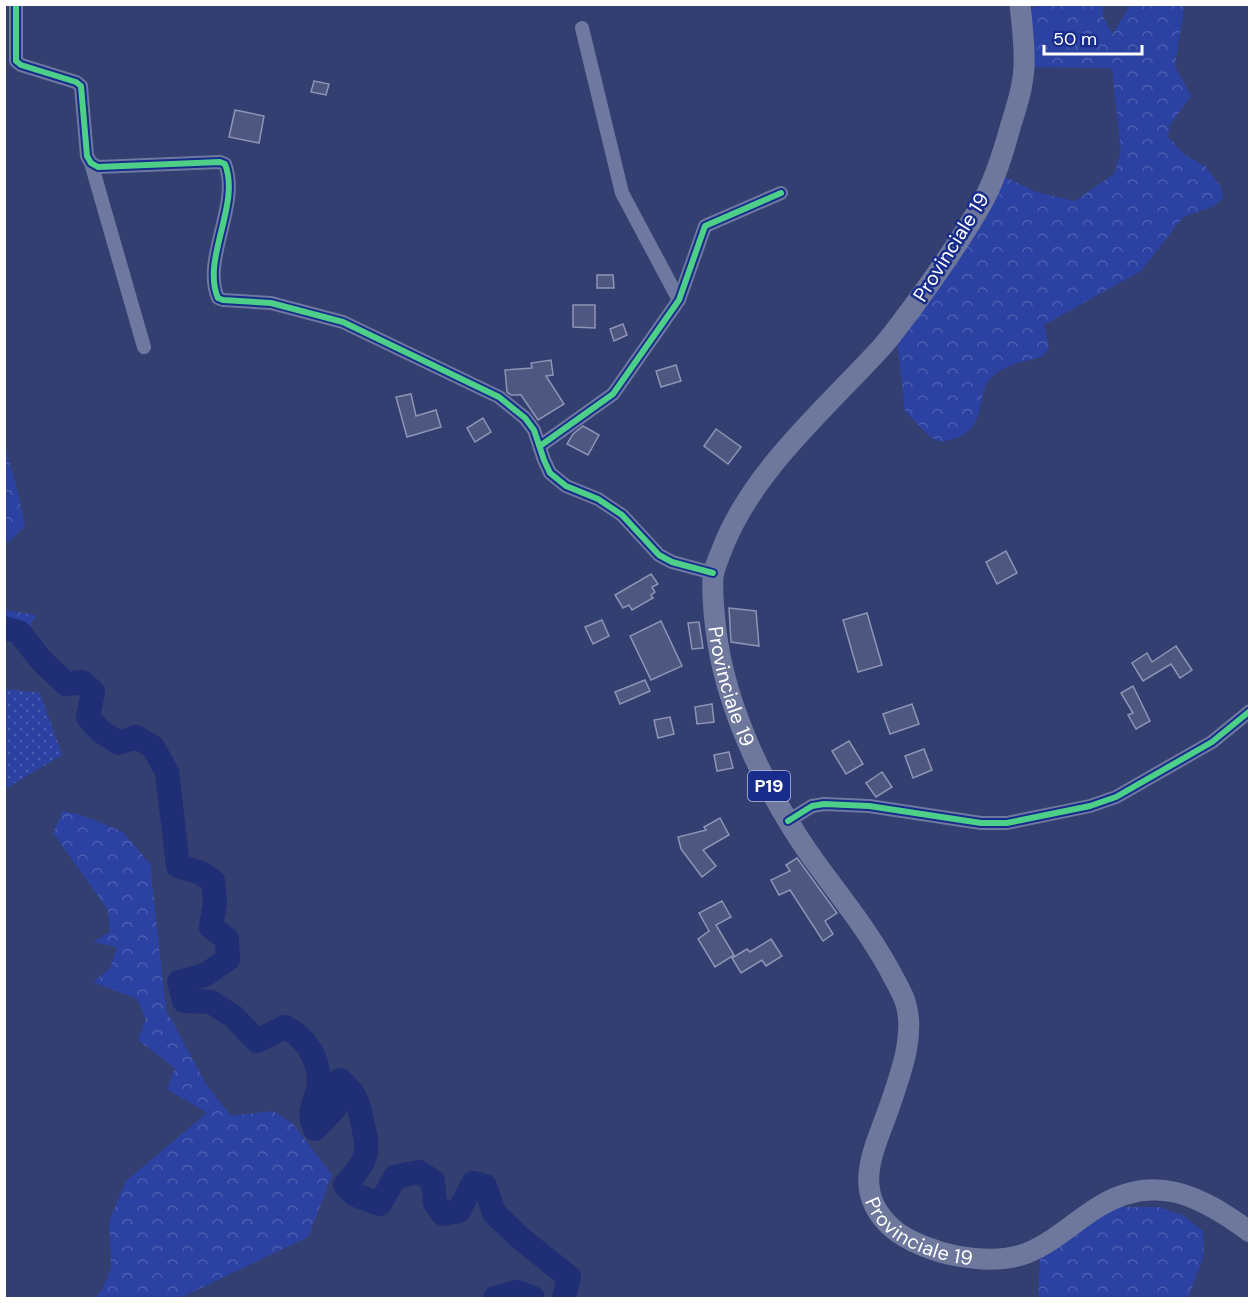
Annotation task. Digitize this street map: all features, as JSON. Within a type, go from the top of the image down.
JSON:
[{"type":"main road","name":"Provinciale 19","points":[[1020,4],[1024,68],[1019,98],[997,168],[983,201],[939,270],[883,346],[792,443],[736,516],[713,573],[716,632],[739,722],[788,820],[863,926],[903,996],[909,1015],[907,1051],[870,1160],[869,1186],[882,1218],[902,1236],[945,1254],[975,1259],[1006,1258],[1028,1252],[1125,1193],[1158,1190],[1173,1191],[1202,1200],[1250,1232]]},
{"type":"street","points":[[16,4],[16,61],[21,65],[76,82],[81,86],[87,156],[91,163],[144,346]]},
{"type":"street","points":[[582,28],[622,192],[679,300]]},
{"type":"street","points":[[91,163],[98,167],[220,162],[225,164],[228,200],[214,268],[218,298],[271,303],[343,322],[498,397],[525,418],[534,430],[550,473],[566,486],[598,499],[622,515],[659,555],[672,562],[713,573]]},
{"type":"street","points":[[540,446],[613,394],[679,300],[705,226],[781,193]]},
{"type":"street","points":[[788,820],[812,806],[824,804],[869,806],[981,823],[1007,823],[1090,806],[1116,797],[1212,742],[1250,711]]},
{"type":"green space","points":[[1037,5],[1103,5],[1103,17],[1113,34],[1130,5],[1182,5],[1184,9],[1175,66],[1191,96],[1170,125],[1168,137],[1185,155],[1206,167],[1221,187],[1223,198],[1214,206],[1183,217],[1141,271],[1044,325],[1049,348],[1042,357],[1011,366],[994,375],[988,381],[979,413],[971,428],[963,435],[940,442],[930,437],[905,411],[896,330],[997,173],[1036,192],[1075,201],[1114,174],[1121,152],[1112,68],[1027,67],[1025,16]]},
{"type":"green space","points":[[5,446],[25,526],[8,543],[4,542]]},
{"type":"green space","points":[[5,610],[36,615],[28,629],[5,639]]},
{"type":"green space","points":[[5,689],[40,693],[62,755],[5,789]]},
{"type":"green space","points":[[63,811],[84,816],[123,832],[150,864],[166,1010],[206,1084],[231,1116],[273,1111],[293,1124],[332,1175],[308,1237],[180,1298],[95,1298],[103,1288],[111,1268],[109,1221],[126,1181],[207,1113],[167,1089],[175,1068],[138,1040],[146,1019],[137,999],[93,982],[110,968],[117,947],[93,942],[110,932],[108,910],[53,833]]},
{"type":"green space","points":[[1097,1207],[1159,1207],[1184,1216],[1203,1231],[1204,1256],[1188,1298],[1038,1298],[1040,1259],[1072,1225]]},
{"type":"building","points":[[314,81],[329,84],[326,95],[311,92]]},
{"type":"building","points":[[235,110],[264,116],[259,143],[229,137]]},
{"type":"building","points":[[597,275],[613,275],[614,288],[597,288]]},
{"type":"building","points":[[573,305],[595,305],[595,328],[573,327]]},
{"type":"building","points":[[623,324],[627,335],[614,341],[610,329]]},
{"type":"building","points":[[551,360],[553,375],[546,376],[564,404],[538,420],[521,395],[511,395],[507,392],[505,370],[532,368],[531,363]]},
{"type":"building","points":[[676,365],[681,381],[661,387],[656,371]]},
{"type":"building","points":[[411,394],[416,416],[436,410],[441,427],[407,437],[396,397]]},
{"type":"building","points":[[483,418],[491,432],[475,442],[467,428]]},
{"type":"building","points":[[583,426],[599,435],[588,455],[567,444],[573,434]]},
{"type":"building","points":[[716,429],[741,447],[728,464],[704,446]]},
{"type":"building","points":[[1006,551],[1017,573],[997,584],[986,562]]},
{"type":"building","points":[[651,574],[658,584],[652,587],[655,592],[651,595],[653,598],[632,610],[629,605],[623,608],[615,595]]},
{"type":"building","points":[[729,608],[756,611],[759,646],[731,642]]},
{"type":"building","points":[[867,613],[882,665],[858,672],[843,620]]},
{"type":"building","points":[[602,620],[609,636],[593,644],[585,627]]},
{"type":"building","points":[[661,621],[682,666],[651,680],[630,636]]},
{"type":"building","points":[[699,622],[703,648],[692,649],[688,623]]},
{"type":"building","points":[[1176,646],[1192,670],[1180,678],[1171,664],[1143,681],[1132,663],[1147,653],[1152,662]]},
{"type":"building","points":[[645,680],[650,691],[620,704],[615,692]]},
{"type":"building","points":[[1133,686],[1150,721],[1136,729],[1128,715],[1133,713],[1121,693]]},
{"type":"building","points":[[712,704],[714,722],[697,724],[695,707]]},
{"type":"building","points":[[912,704],[919,724],[890,734],[883,714]]},
{"type":"building","points":[[670,717],[674,734],[658,738],[654,720]]},
{"type":"building","points":[[849,741],[863,764],[846,774],[832,751]]},
{"type":"building","points":[[924,749],[932,770],[913,778],[905,756]]},
{"type":"building","points":[[729,752],[733,768],[717,771],[714,755]]},
{"type":"building","points":[[882,772],[892,787],[876,797],[866,783]]},
{"type":"building","points":[[720,818],[729,835],[703,850],[716,866],[702,877],[681,849],[678,837],[706,830],[704,827]]},
{"type":"building","points":[[797,858],[837,913],[825,921],[833,934],[823,941],[790,890],[779,895],[771,880],[790,871],[786,865]]},
{"type":"building","points":[[722,901],[731,917],[716,925],[734,955],[715,967],[698,939],[709,931],[699,913]]},
{"type":"building","points":[[771,939],[782,956],[766,966],[762,960],[741,973],[732,958],[747,949],[750,952]]},
{"type":"waterway","points":[[4,628],[19,632],[41,660],[66,684],[82,682],[93,692],[88,717],[100,731],[119,743],[136,737],[153,747],[167,772],[178,866],[201,873],[213,881],[215,903],[211,927],[227,939],[228,959],[205,975],[179,982],[184,1001],[211,1002],[233,1016],[257,1041],[285,1027],[300,1038],[312,1053],[318,1070],[318,1089],[311,1113],[315,1129],[335,1108],[340,1080],[350,1090],[357,1103],[366,1141],[363,1162],[345,1185],[355,1195],[380,1204],[395,1177],[419,1172],[433,1181],[435,1203],[443,1214],[459,1211],[473,1183],[485,1186],[494,1213],[519,1237],[569,1277],[564,1298]]},
{"type":"waterway","points":[[495,1298],[517,1292],[533,1298]]},
{"type":"cycle path","points":[[16,4],[16,61],[21,65],[76,82],[81,86],[87,156],[91,163],[98,167],[220,162],[225,164],[229,180],[228,197],[214,266],[214,283],[218,298],[271,303],[343,322],[499,397],[525,418],[534,430],[550,473],[566,486],[598,499],[622,515],[659,555],[672,562],[713,573]]},
{"type":"cycle path","points":[[540,446],[613,394],[679,300],[705,226],[781,193]]},
{"type":"cycle path","points":[[788,821],[812,806],[824,804],[869,806],[981,823],[1007,823],[1090,806],[1116,797],[1212,742],[1250,711]]}]
